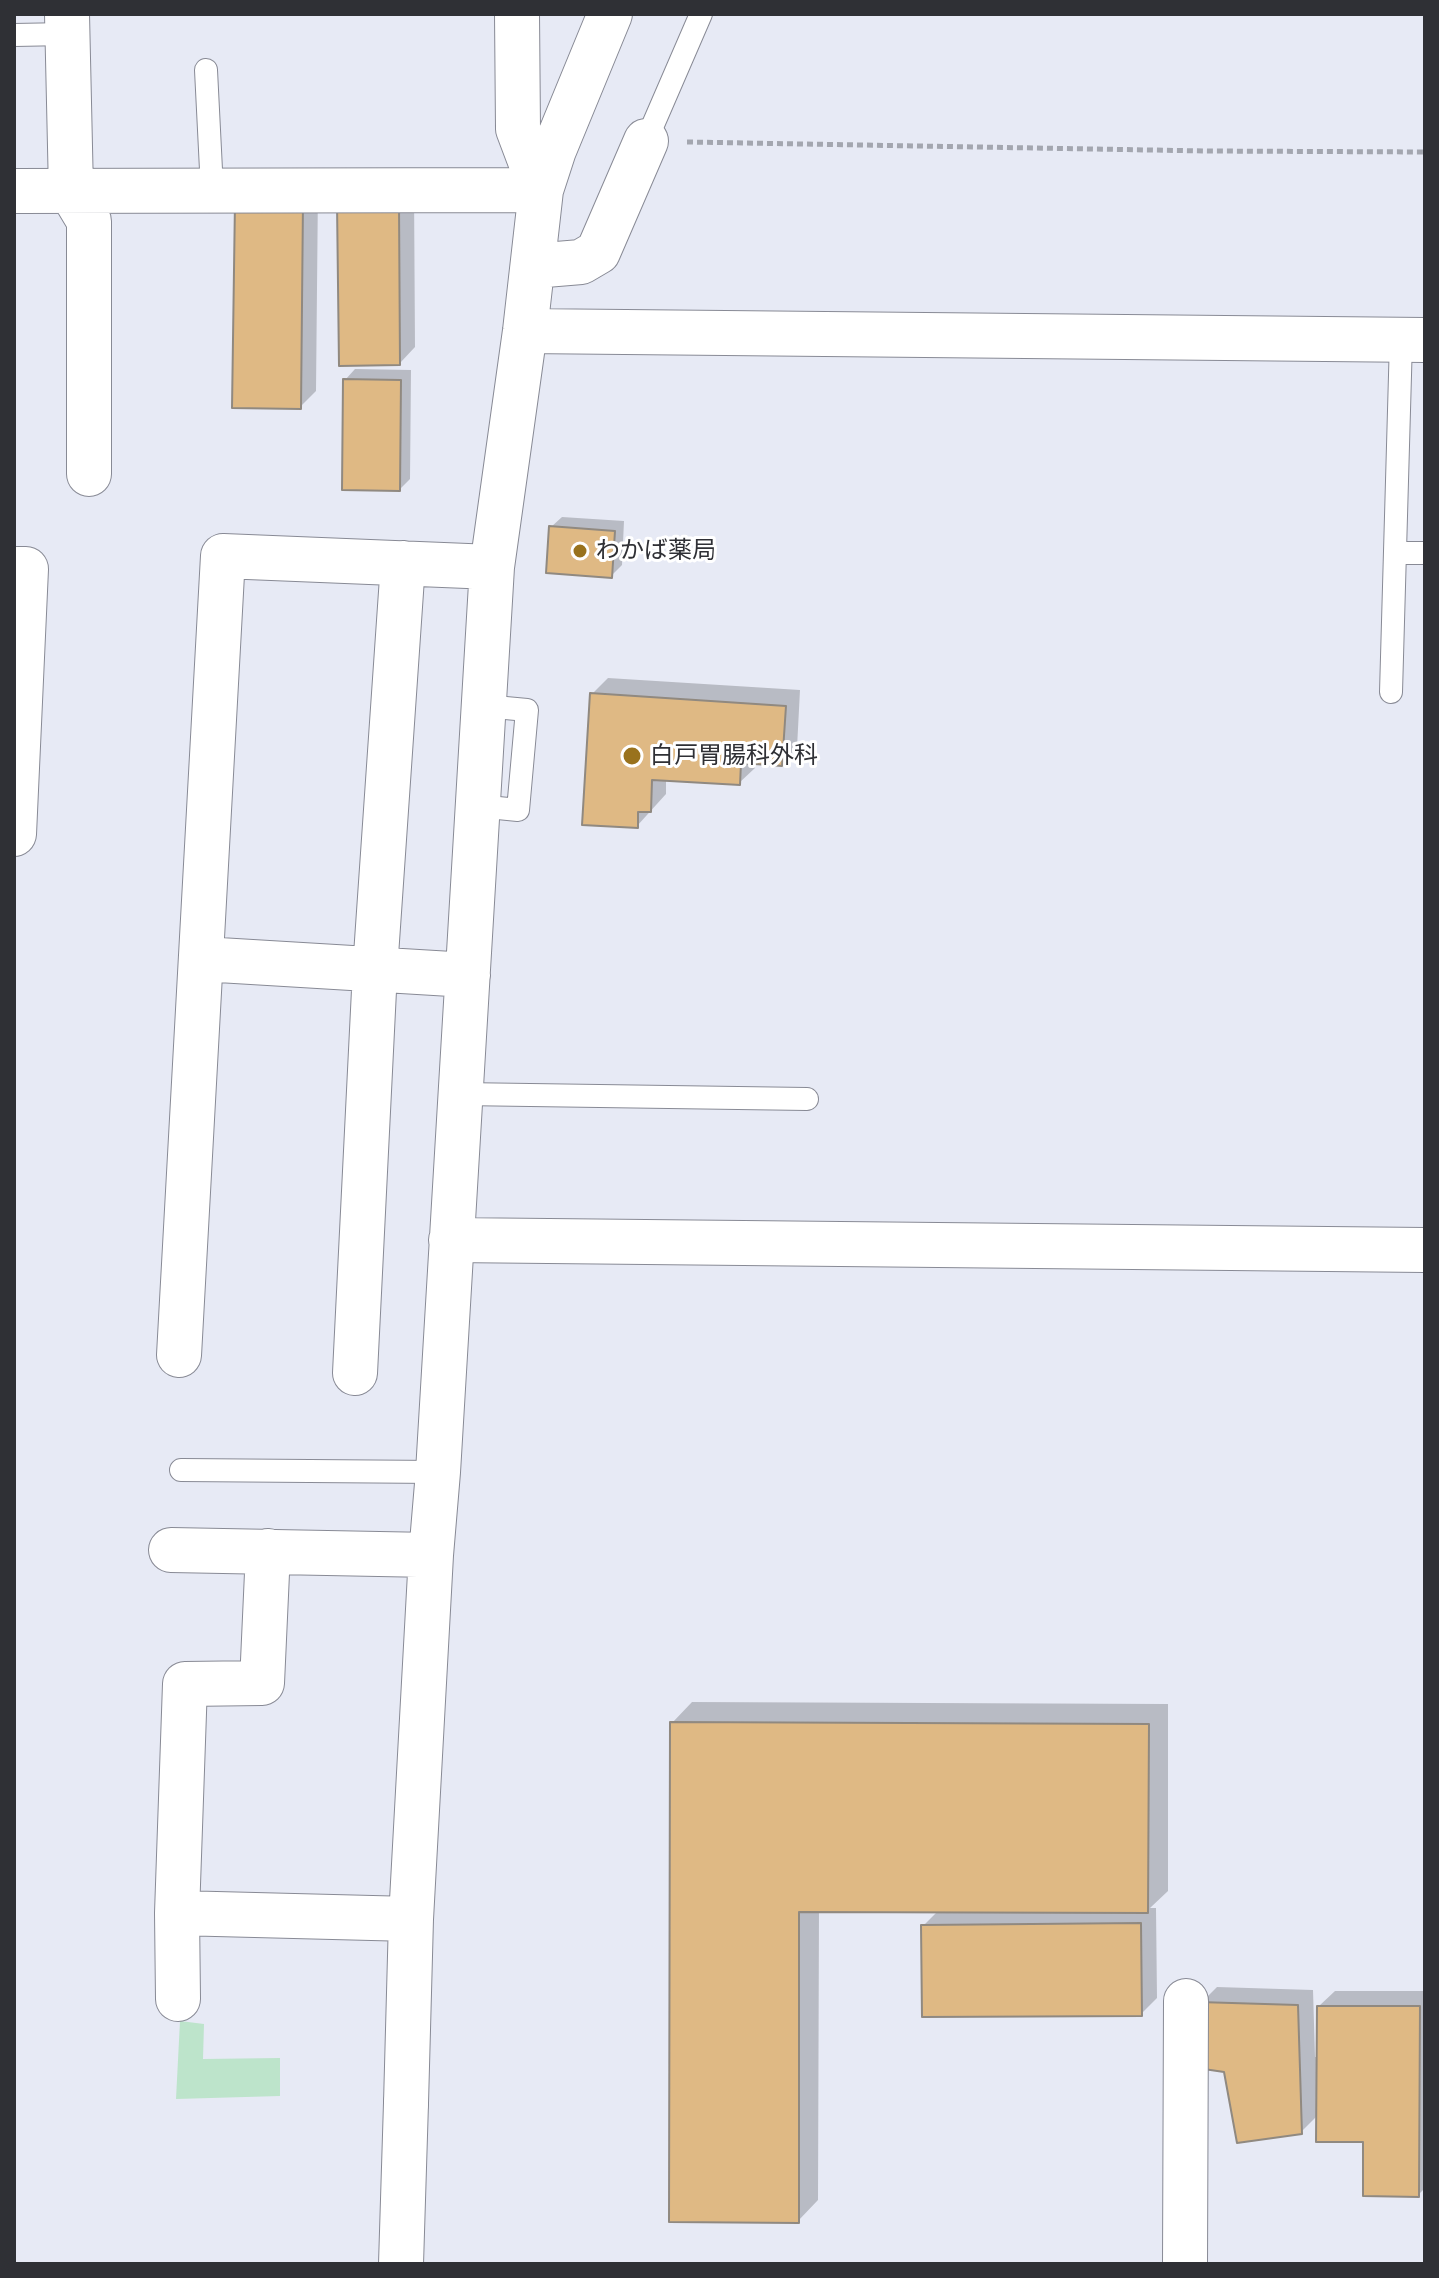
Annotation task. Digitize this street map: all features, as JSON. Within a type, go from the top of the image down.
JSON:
[{"type":"street","points":[[517,14],[518,129],[541,190]]},
{"type":"street","points":[[401,2264],[411,1919],[492,567],[541,190],[554,150],[610,14]]},
{"type":"street","points":[[67,24],[71,191],[89,221],[89,474]]},
{"type":"street","points":[[533,266],[581,262],[598,252],[646,141]]},
{"type":"street","points":[[14,191],[541,190]]},
{"type":"street","points":[[525,331],[1413,340]]},
{"type":"street","points":[[179,1355],[223,556],[492,567]]},
{"type":"street","points":[[355,1373],[375,970],[403,563]]},
{"type":"street","points":[[14,569],[26,569],[14,834]]},
{"type":"street","points":[[202,959],[468,975]]},
{"type":"street","points":[[451,1240],[1425,1250]]},
{"type":"street","points":[[171,1550],[431,1555]]},
{"type":"street","points":[[178,1999],[177,1913],[185,1684],[262,1683],[268,1551]]},
{"type":"street","points":[[177,1913],[411,1919]]},
{"type":"street","points":[[1185,2264],[1186,2001]]},
{"type":"lane","points":[[646,141],[701,14]]},
{"type":"lane","points":[[14,35],[67,24]]},
{"type":"lane","points":[[206,70],[212,190]]},
{"type":"lane","points":[[1391,692],[1395,553],[1413,340]]},
{"type":"lane","points":[[1395,553],[1425,553]]},
{"type":"lane","points":[[461,1094],[807,1099]]},
{"type":"lane","points":[[181,1470],[438,1472]]},
{"type":"path","points":[[646,141],[1425,152]]},
{"type":"green space","points":[[180,2021],[204,2024],[203,2059],[280,2058],[280,2096],[176,2099]]},
{"type":"building","points":[[235,201],[303,202],[301,409],[232,408]]},
{"type":"building","points":[[337,203],[399,203],[400,365],[339,366]]},
{"type":"building","points":[[343,379],[401,380],[400,491],[342,490]]},
{"type":"building","points":[[549,526],[615,531],[612,578],[546,573]]},
{"type":"building","points":[[590,693],[786,706],[782,766],[741,763],[740,785],[652,780],[651,812],[638,812],[638,828],[582,825]]},
{"type":"building","points":[[670,1722],[1149,1724],[1148,1913],[799,1912],[799,2223],[669,2222]]},
{"type":"building","points":[[1141,1923],[1142,2016],[922,2017],[921,1925]]},
{"type":"building","points":[[1199,2002],[1298,2005],[1302,2134],[1237,2143],[1224,2072],[1197,2068]]},
{"type":"building","points":[[1317,2006],[1420,2006],[1419,2197],[1363,2196],[1363,2142],[1316,2142]]},
{"type":"place","name":"わかば薬局","points":[[580,551]]},
{"type":"place","name":"白戸胃腸科外科","points":[[632,756]]}]
